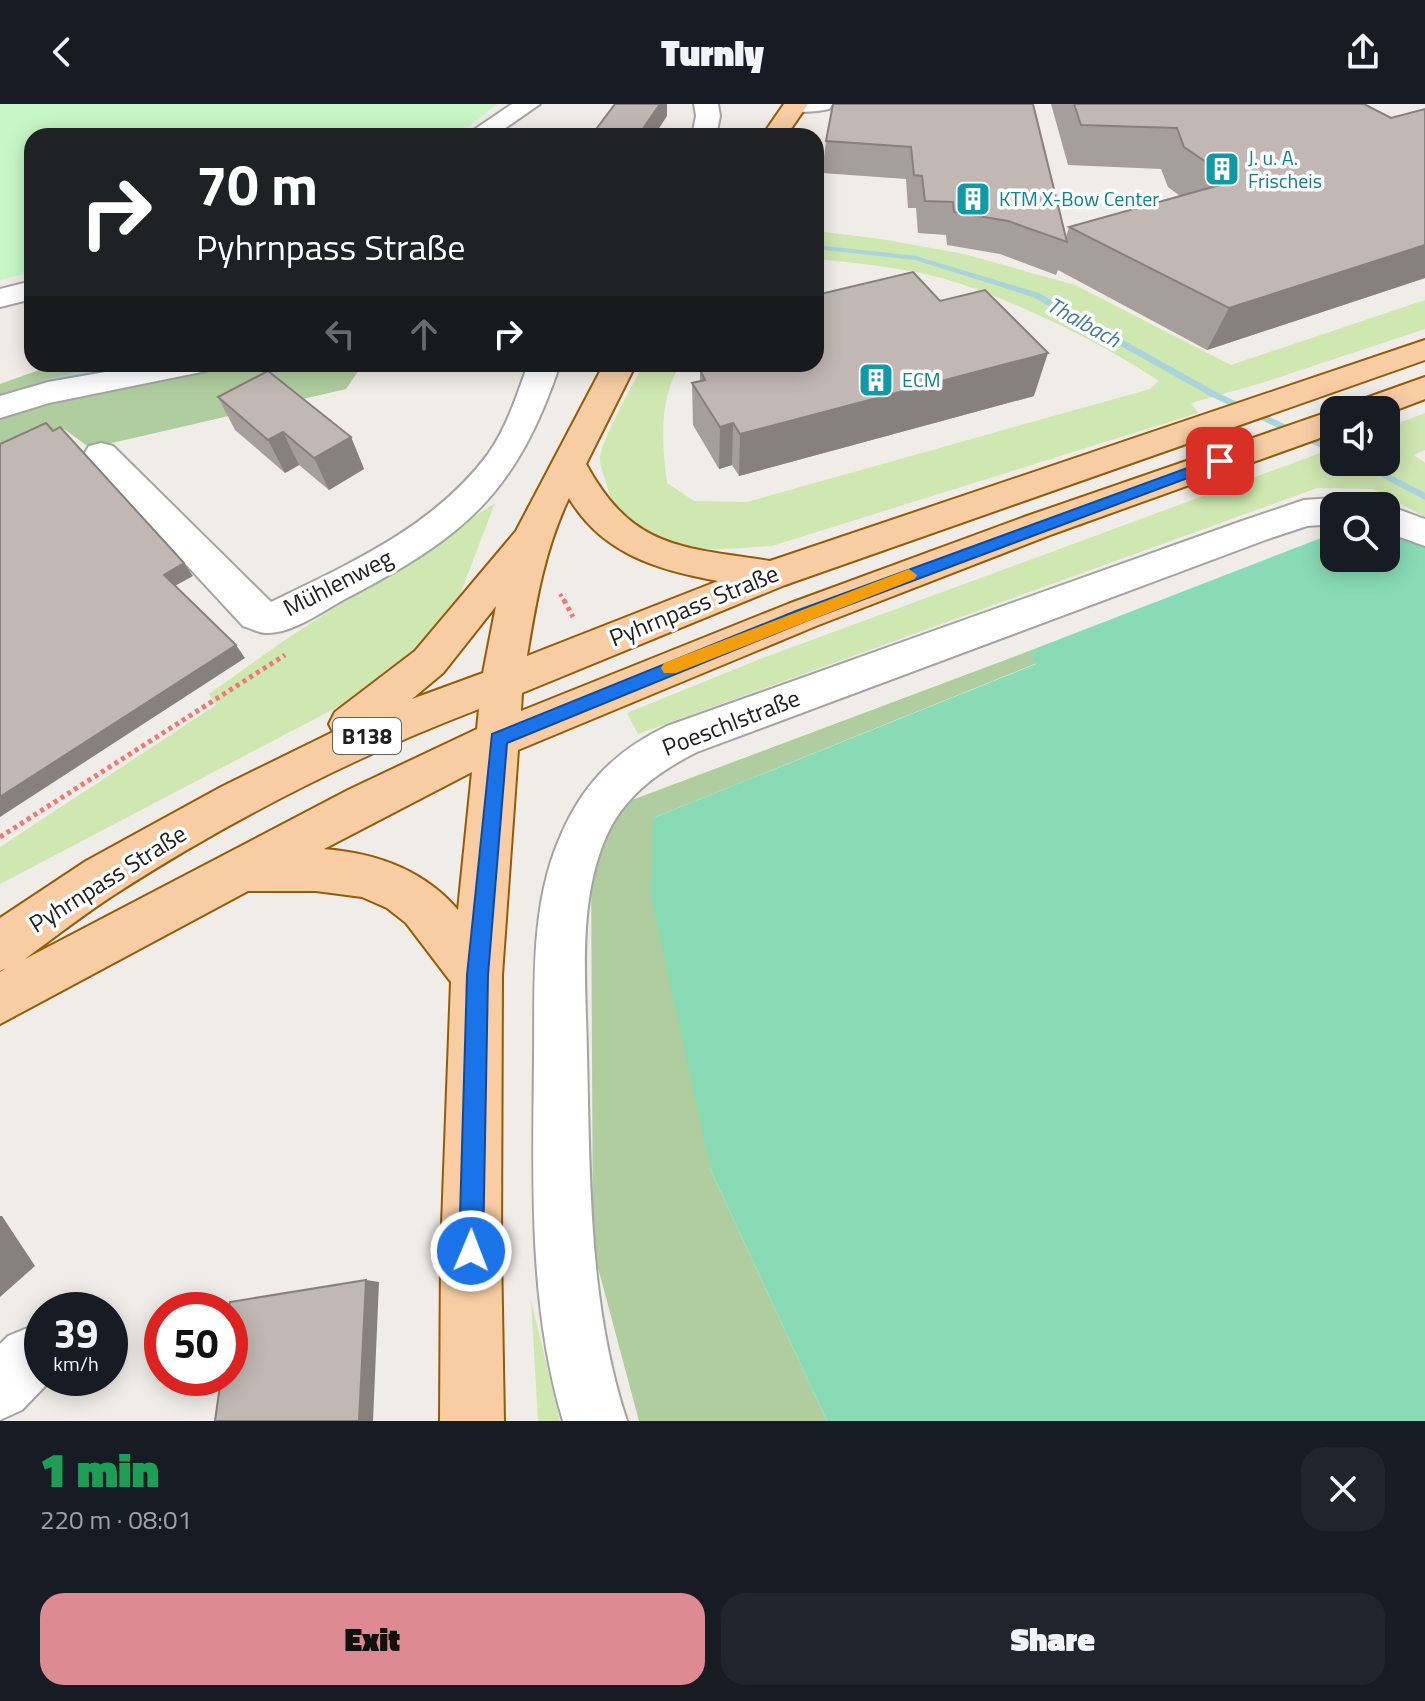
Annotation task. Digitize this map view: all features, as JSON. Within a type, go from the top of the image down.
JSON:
[{"type":"main road","points":[[780,128],[796,104]]},
{"type":"main road","name":"Pyhrnpass Straße","points":[[0,947],[103,876],[237,801],[389,725],[771,575],[1204,428],[1425,349]]},
{"type":"main road","points":[[237,801],[411,679],[429,662],[535,530],[616,372]]},
{"type":"main road","points":[[1400,396],[1425,387]]},
{"type":"main road","name":"Pyhrnpass Straße","points":[[0,999],[498,739],[817,609],[1040,525],[1320,426]]},
{"type":"main road","points":[[569,465],[595,510],[626,540],[668,557],[771,575]]},
{"type":"main road","points":[[472,1421],[471,1251],[477,975],[502,683],[516,603],[535,530]]},
{"type":"main road","points":[[244,869],[323,870],[356,873],[387,881],[423,907],[477,975]]},
{"type":"street","points":[[490,128],[528,104]]},
{"type":"street","points":[[706,104],[706,128]]},
{"type":"street","points":[[796,104],[821,104]]},
{"type":"street","points":[[0,298],[24,292]]},
{"type":"street","points":[[0,407],[64,387],[160,372]]},
{"type":"street","name":"Mühlenweg","points":[[101,454],[257,615],[266,618],[278,616],[419,541],[465,506],[487,482],[527,417],[541,372]]},
{"type":"street","name":"Poeschlstraße","points":[[595,1421],[570,1303],[561,1175],[561,993],[567,899],[579,846],[598,806],[620,778],[649,754],[682,739],[1255,530],[1304,513],[1320,512]]},
{"type":"street","points":[[1400,523],[1425,533]]},
{"type":"path","points":[[558,590],[589,648]]},
{"type":"path","points":[[0,837],[290,652]]},
{"type":"green space","points":[[0,104],[497,104],[467,128],[24,128],[24,274],[0,280]]},
{"type":"green space","points":[[824,232],[964,254],[1075,285],[1231,365],[1425,300],[1425,329],[1191,403],[1198,413],[772,546],[699,549],[653,540],[633,529],[618,512],[600,459],[612,426],[640,372],[677,372],[665,406],[663,437],[667,483],[694,501],[747,502],[1150,389],[1159,381],[1089,340],[984,292],[907,270],[824,260]]},
{"type":"green space","points":[[34,372],[358,372],[346,389],[90,448],[64,429],[0,461],[0,384]]},
{"type":"green space","points":[[1425,413],[1425,450],[1414,455],[1425,463],[1425,517],[1400,504],[1400,492],[1317,488],[638,734],[627,713],[760,659],[1320,453],[1320,476],[1400,476],[1400,423]]},
{"type":"green space","points":[[495,503],[454,610],[409,665],[349,701],[0,884],[0,847],[216,705],[209,694],[282,642]]},
{"type":"green space","points":[[1400,532],[1425,540],[1425,1421],[827,1421],[711,1171],[651,897],[653,818],[1036,664],[1029,651],[1320,538],[1320,572],[1400,572]]},
{"type":"green space","points":[[1029,651],[1037,663],[653,818],[711,1171],[827,1421],[639,1421],[593,1249],[591,860],[624,803]]},
{"type":"green space","points":[[531,1300],[560,1421],[538,1421]]},
{"type":"building","points":[[615,104],[660,104],[644,128],[597,128]]},
{"type":"building","points":[[833,104],[1033,104],[1067,242],[1008,221],[954,212],[953,202],[925,201],[922,176],[914,175],[911,147],[826,141]]},
{"type":"building","points":[[1074,104],[1364,104],[1391,118],[1425,109],[1425,245],[1229,308],[1069,227],[1234,181],[1184,147],[1177,128],[1081,125]]},
{"type":"building","points":[[913,272],[940,301],[985,290],[1048,353],[740,434],[733,423],[720,427],[692,383],[705,380],[701,372],[824,372],[824,293]]},
{"type":"building","points":[[269,372],[351,437],[314,458],[283,432],[268,440],[218,397]]},
{"type":"building","points":[[46,423],[53,431],[60,427],[184,563],[164,575],[236,645],[0,797],[0,444]]},
{"type":"building","points":[[366,1280],[359,1421],[215,1421],[218,1396],[248,1396],[248,1299]]},
{"type":"waterway","name":"Thalbach","points":[[824,248],[916,258],[1036,295],[1215,395],[1320,444]]},
{"type":"waterway","name":"Thalbach","points":[[0,401],[46,382],[90,372]]},
{"type":"waterway","name":"Thalbach","points":[[1385,476],[1425,497]]},
{"type":"slow traffic","points":[[670,668],[909,575]]},
{"type":"place","name":"J. u. A. Frischeis","points":[[1222,169]]},
{"type":"place","name":"KTM X-Bow Center","points":[[973,199]]},
{"type":"place","name":"ECM","points":[[876,380]]},
{"type":"route","points":[[471,1251],[477,975],[498,739],[802,615],[1220,461]]}]
